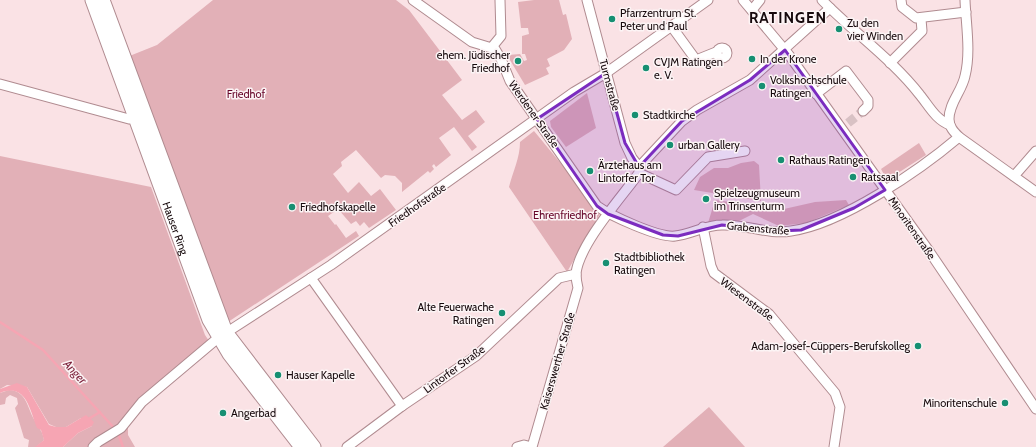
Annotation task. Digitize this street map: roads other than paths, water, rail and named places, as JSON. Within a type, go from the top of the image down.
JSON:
[{"type":"main road","name":"Hauser Ring","points":[[92,0],[140,117]]},
{"type":"main road","name":"Hauser Ring","points":[[103,0],[140,117],[209,320],[314,447]]},
{"type":"main road","name":"Hauser Ring","points":[[222,335],[243,374],[301,447]]},
{"type":"street","points":[[413,0],[472,42],[492,47],[501,36],[500,0]]},
{"type":"street","name":"Turmstraße","points":[[587,0],[625,144],[639,170]]},
{"type":"street","name":"Friedhofstraße","points":[[93,447],[121,428],[142,402],[222,335],[311,278],[574,92],[606,73],[708,0]]},
{"type":"street","name":"Minoritenstraße","points":[[743,0],[785,50],[816,94],[844,125],[885,190],[929,250],[1036,409]]},
{"type":"street","points":[[752,10],[760,0]]},
{"type":"street","points":[[901,0],[902,7],[916,18],[920,19],[966,12]]},
{"type":"street","points":[[950,125],[950,112],[964,82],[967,68],[968,47],[965,0]]},
{"type":"street","points":[[608,214],[639,170],[682,121],[697,110],[750,80],[785,50],[825,3],[890,63],[919,93],[934,114],[943,122],[950,125],[959,137],[1036,192]]},
{"type":"street","points":[[890,63],[922,31],[920,19]]},
{"type":"street","points":[[672,27],[696,60],[716,52]]},
{"type":"street","name":"Werdener Straße","points":[[492,47],[500,55],[510,81],[597,206],[608,214]]},
{"type":"street","points":[[816,94],[846,71],[868,100],[868,106],[863,112]]},
{"type":"street","points":[[0,84],[129,118],[140,117]]},
{"type":"street","name":"Grabenstraße","points":[[608,214],[670,236],[722,225],[779,231],[801,230],[854,208],[885,190],[924,164],[959,137]]},
{"type":"street","points":[[639,170],[676,190],[708,157],[745,151]]},
{"type":"street","points":[[1014,176],[1036,151]]},
{"type":"street","name":"Kaiserswerther Straße","points":[[532,447],[578,288],[576,274],[582,254],[608,214]]},
{"type":"street","name":"Wiesenstraße","points":[[703,228],[711,266],[714,273],[769,314],[836,393],[840,407],[834,447]]},
{"type":"street","name":"Lintorfer Straße","points":[[347,447],[402,406],[476,356],[559,278],[576,274]]},
{"type":"street","points":[[311,278],[402,406]]},
{"type":"street","points":[[517,447],[524,445],[532,447]]},
{"type":"waterway","name":"Anger","points":[[0,322],[43,350],[115,429]]},
{"type":"waterway","points":[[90,418],[100,412]]},
{"type":"waterway","name":"Anger","points":[[118,433],[123,447]]},
{"type":"tunnel","points":[[848,123],[863,111]]},
{"type":"place","name":"Pfarrzentrum St. Peter und Paul","points":[[612,19]]},
{"type":"place","name":"Zu den vier Winden","points":[[839,29]]},
{"type":"place","name":"In der Krone","points":[[752,59]]},
{"type":"place","name":"ehem. Jüdischer Friedhof","points":[[518,61]]},
{"type":"place","name":"CVJM Ratingen e. V.","points":[[646,68]]},
{"type":"place","name":"Volkshochschule Ratingen","points":[[762,86]]},
{"type":"place","name":"Stadtkirche","points":[[635,115]]},
{"type":"place","name":"urban Gallery","points":[[670,145]]},
{"type":"place","name":"Rathaus Ratingen","points":[[781,160]]},
{"type":"place","name":"Ärztehaus am Lintorfer Tor","points":[[590,171]]},
{"type":"place","name":"Ratssaal","points":[[853,177]]},
{"type":"place","name":"Spielzeugmuseum im Trinsenturm","points":[[706,199]]},
{"type":"place","name":"Friedhofskapelle","points":[[292,207]]},
{"type":"place","name":"Stadtbibliothek Ratingen","points":[[606,263]]},
{"type":"place","name":"Alte Feuerwache Ratingen","points":[[502,313]]},
{"type":"place","name":"Adam-Josef-Cüppers-Berufskolleg","points":[[918,346]]},
{"type":"place","name":"Hauser Kapelle","points":[[278,375]]},
{"type":"place","name":"Minoritenschule","points":[[1005,403]]},
{"type":"place","name":"Angerbad","points":[[223,413]]},
{"type":"district","name":"RATINGEN","points":[[788,18]]},
{"type":"park label","name":"Friedhof","points":[[246,94]]},
{"type":"park label","name":"Ehrenfriedhof","points":[[565,215]]}]
